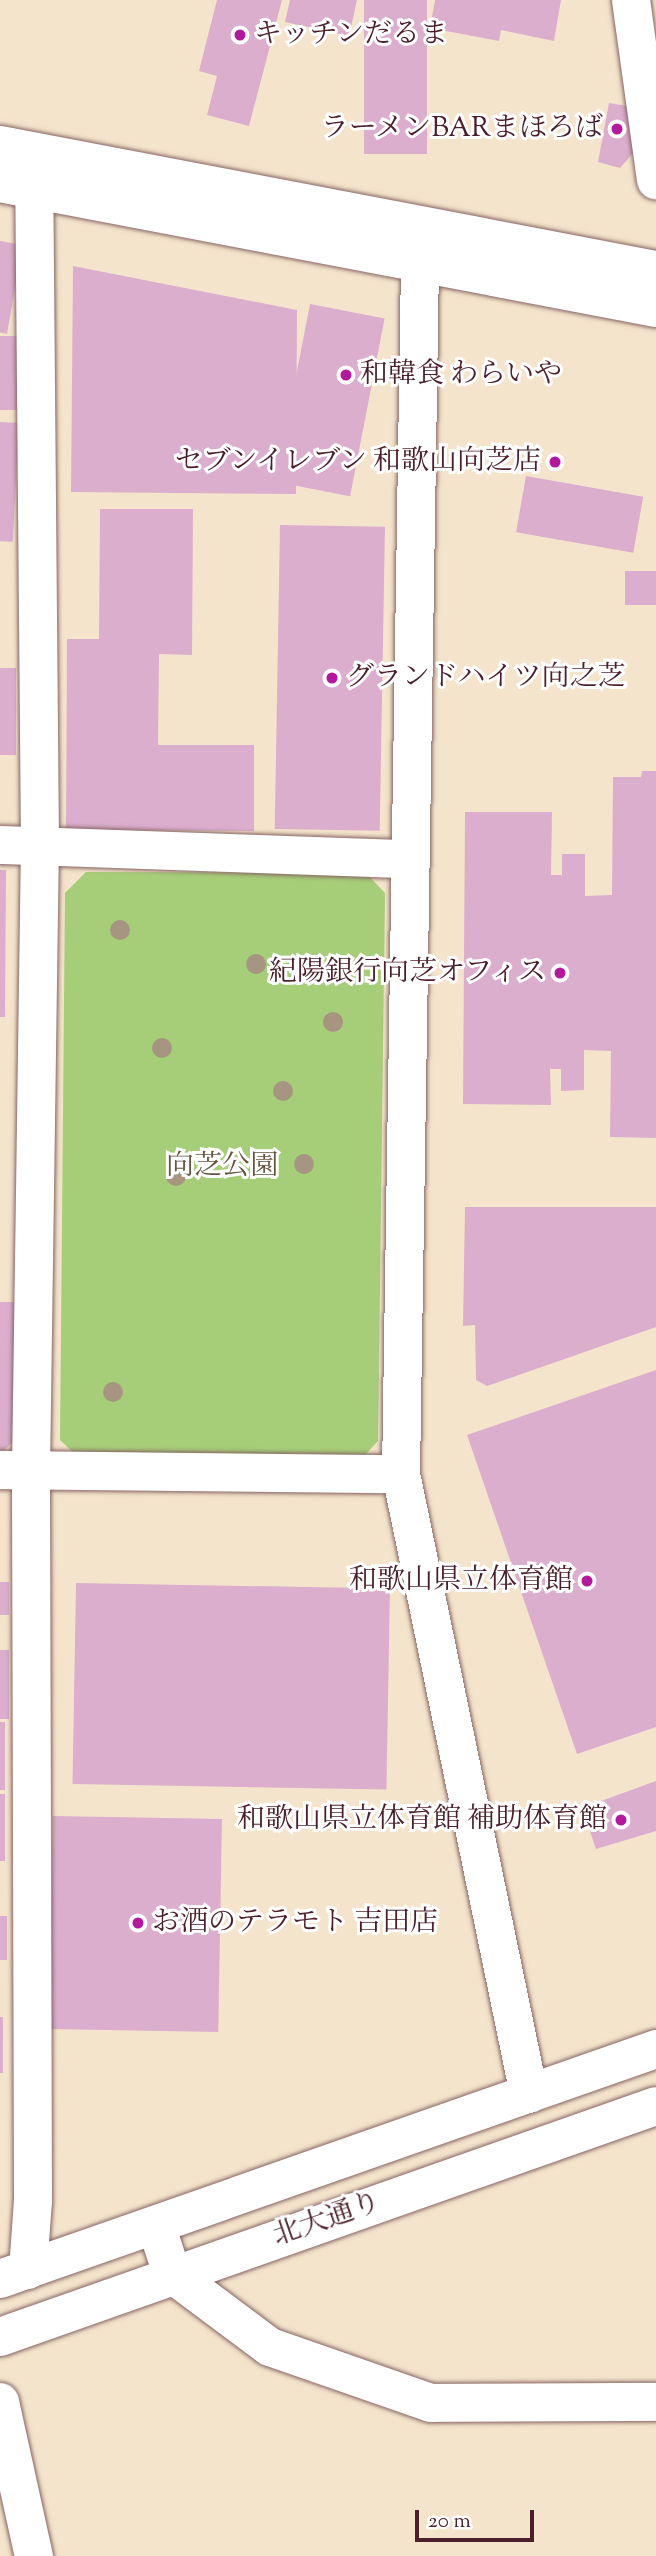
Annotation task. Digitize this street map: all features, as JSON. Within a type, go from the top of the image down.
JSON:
[{"type":"street","points":[[631,0],[656,180]]},
{"type":"street","points":[[14,2275],[33,2201],[15,1470],[40,845],[17,148],[423,246],[656,308]]},
{"type":"street","points":[[17,187],[423,246],[656,270]]},
{"type":"street","points":[[423,246],[401,1474],[529,2094]]},
{"type":"street","points":[[0,845],[410,859]]},
{"type":"street","points":[[15,1470],[401,1474]]},
{"type":"street","name":"北大通り","points":[[14,2275],[656,2049]]},
{"type":"street","name":"北大通り","points":[[0,2337],[172,2274],[656,2106]]},
{"type":"street","points":[[156,2225],[172,2274],[270,2347],[431,2403],[656,2402]]},
{"type":"street","points":[[0,2402],[34,2556]]},
{"type":"green space","name":"向芝公園","points":[[86,872],[366,873],[385,893],[378,1441],[364,1456],[75,1454],[60,1440],[65,893]]},
{"type":"building","name":"キッチンだるま","points":[[217,0],[282,0],[249,126],[207,115],[217,76],[199,71]]},
{"type":"building","points":[[290,0],[357,0],[349,36],[285,22]]},
{"type":"building","points":[[364,0],[427,0],[427,154],[364,154]]},
{"type":"building","points":[[435,0],[561,0],[554,41],[501,30],[499,41],[430,28]]},
{"type":"building","name":"ラーメンBARまほろば","points":[[609,103],[627,106],[634,152],[620,168],[598,162]]},
{"type":"building","points":[[0,241],[23,245],[7,334],[0,332]]},
{"type":"building","points":[[73,266],[297,310],[296,494],[71,492]]},
{"type":"building","points":[[310,304],[385,319],[350,496],[275,482]]},
{"type":"building","points":[[0,336],[24,336],[24,410],[0,410]]},
{"type":"building","points":[[0,422],[19,423],[13,542],[0,541]]},
{"type":"building","points":[[526,476],[643,497],[633,553],[516,532]]},
{"type":"building","points":[[100,509],[193,509],[192,655],[159,654],[158,745],[254,745],[254,831],[66,830],[67,639],[99,639]]},
{"type":"building","name":"グランドハイツ向之芝","points":[[280,525],[385,527],[380,831],[275,829]]},
{"type":"building","points":[[625,571],[656,571],[656,605],[625,605]]},
{"type":"building","points":[[0,668],[16,668],[16,755],[0,755]]},
{"type":"building","name":"紀陽銀行向芝オフィス","points":[[642,771],[656,771],[656,1138],[610,1137],[611,1051],[584,1050],[584,1090],[561,1091],[561,1069],[550,1069],[551,1105],[463,1104],[465,812],[552,812],[551,875],[562,875],[562,854],[585,854],[585,896],[612,895],[613,777],[641,777]]},
{"type":"building","points":[[0,870],[6,870],[5,1017],[0,1017]]},
{"type":"building","points":[[465,1207],[656,1207],[656,1327],[487,1386],[476,1380],[475,1325],[463,1326]]},
{"type":"building","points":[[0,1302],[15,1302],[14,1441],[0,1454]]},
{"type":"building","name":"和歌山県立体育館","points":[[656,1370],[656,1727],[577,1754],[467,1435]]},
{"type":"building","points":[[0,1582],[9,1582],[9,1615],[0,1615]]},
{"type":"building","points":[[76,1583],[390,1588],[386,1789],[72,1784]]},
{"type":"building","points":[[0,1650],[9,1650],[9,1719],[0,1719]]},
{"type":"building","points":[[0,1722],[5,1722],[5,1790],[0,1790]]},
{"type":"building","name":"和歌山県立体育館 補助体育館","points":[[656,1781],[656,1831],[596,1849],[582,1808]]},
{"type":"building","points":[[0,1794],[5,1794],[5,1861],[0,1861]]},
{"type":"building","name":"お酒のテラモト 吉田店","points":[[53,1816],[222,1819],[218,2032],[49,2029]]},
{"type":"building","points":[[0,1916],[7,1916],[7,1960],[0,1960]]},
{"type":"building","points":[[0,2017],[3,2017],[3,2073],[0,2073]]},
{"type":"place","name":"キッチンだるま","points":[[240,35]]},
{"type":"place","name":"ラーメンBARまほろば","points":[[617,129]]},
{"type":"place","name":"和韓食 わらいや","points":[[346,375]]},
{"type":"place","name":"セブンイレブン 和歌山向芝店","points":[[555,462]]},
{"type":"place","name":"グランドハイツ向之芝","points":[[332,678]]},
{"type":"place","name":"紀陽銀行向芝オフィス","points":[[560,973]]},
{"type":"place","name":"和歌山県立体育館","points":[[587,1581]]},
{"type":"place","name":"和歌山県立体育館 補助体育館","points":[[621,1820]]},
{"type":"place","name":"お酒のテラモト 吉田店","points":[[138,1923]]}]
